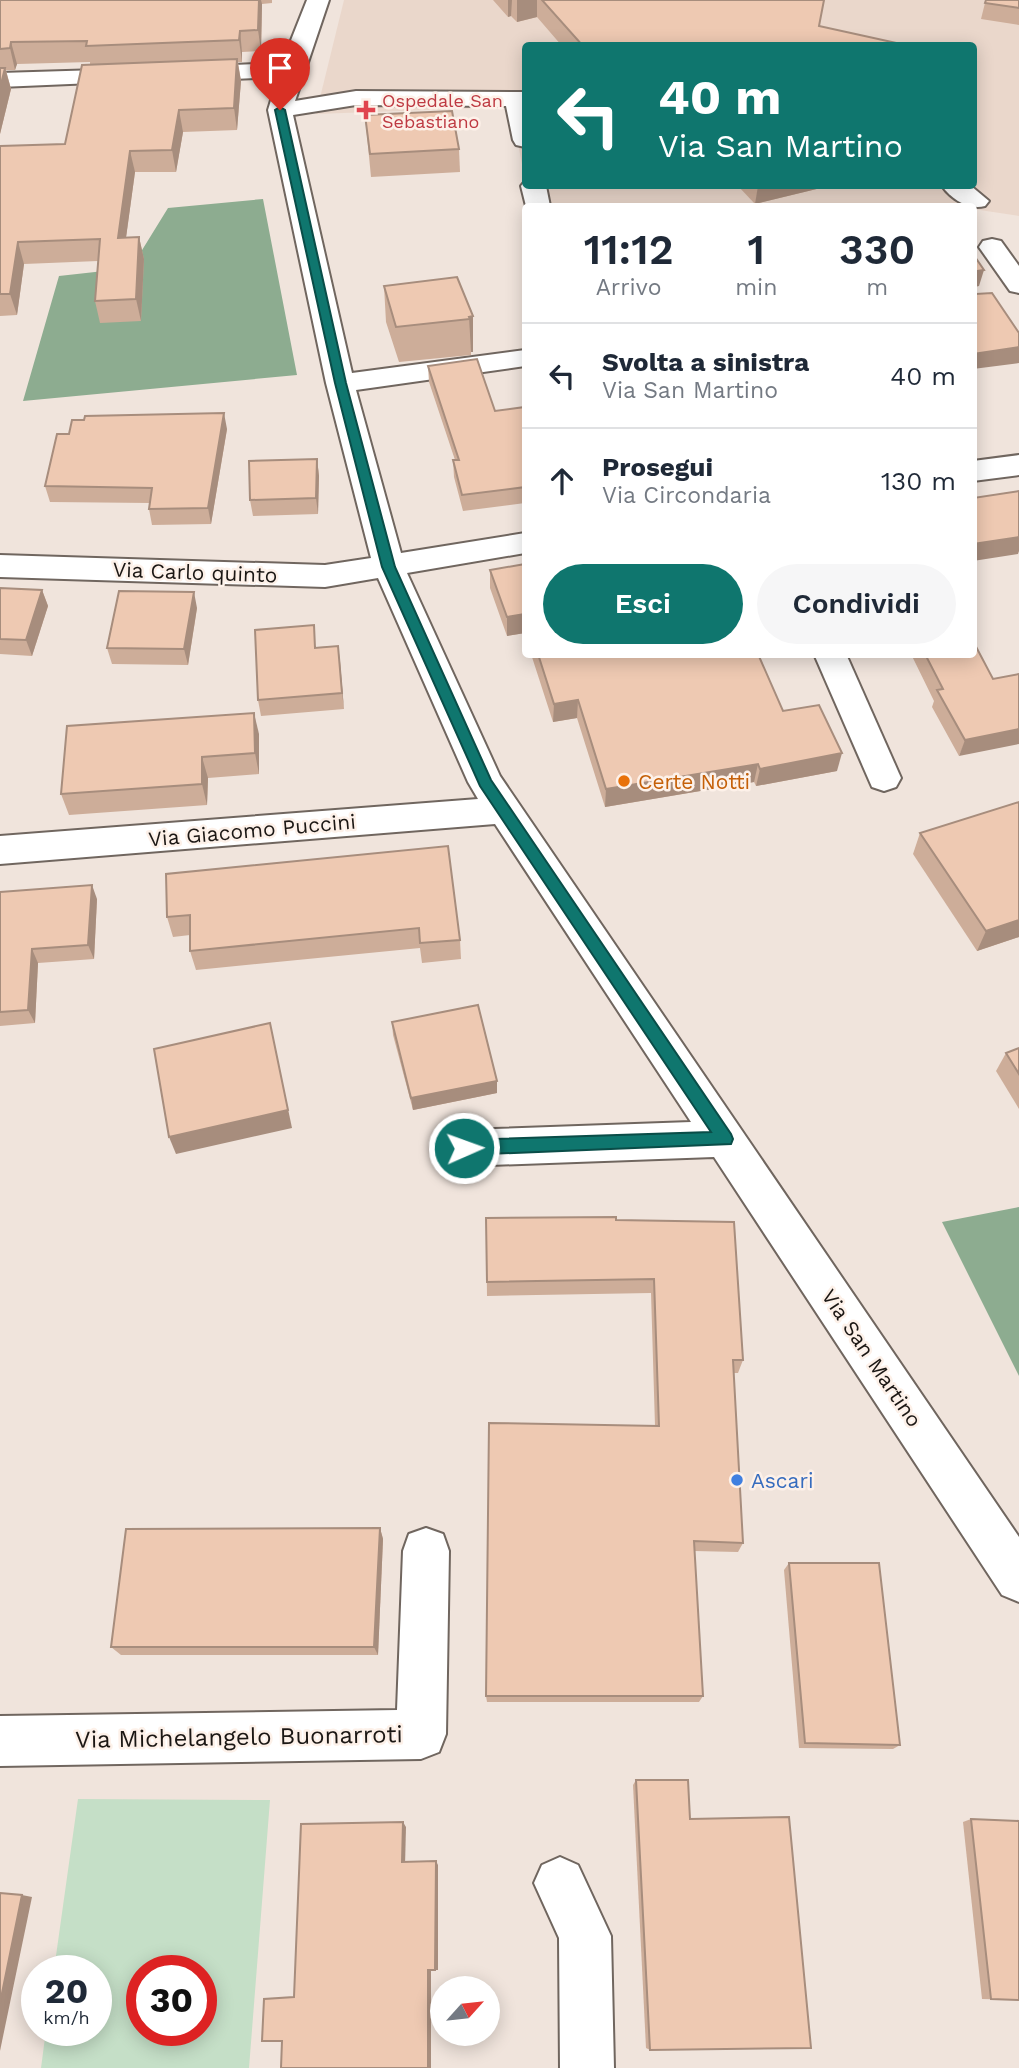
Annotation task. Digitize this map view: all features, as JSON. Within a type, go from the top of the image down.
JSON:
[{"type":"street","points":[[318,0],[291,70],[280,110],[356,97],[521,99]]},
{"type":"street","points":[[0,80],[291,70]]},
{"type":"street","name":"Via San Martino","points":[[280,110],[340,383],[389,567],[485,782],[1019,1578]]},
{"type":"street","points":[[960,189],[976,201]]},
{"type":"street","points":[[992,247],[1011,292]]},
{"type":"street","points":[[340,383],[522,358]]},
{"type":"street","points":[[977,470],[1019,465]]},
{"type":"street","name":"Via Carlo quinto","points":[[0,566],[325,576],[522,544]]},
{"type":"street","points":[[832,658],[884,778]]},
{"type":"street","name":"Via Giacomo Puccini","points":[[0,850],[505,810]]},
{"type":"street","points":[[464,1148],[725,1139]]},
{"type":"street","name":"Via Michelangelo Buonarroti","points":[[0,1741],[421,1734],[426,1551]]},
{"type":"street","points":[[561,1884],[585,1936],[587,2068]]},
{"type":"shaded area","name":"Ospedale San Sebastiano","points":[[344,0],[1019,0],[1019,216],[977,210],[977,203],[529,203],[527,189],[977,189],[977,42],[522,42],[522,164],[511,107],[316,114]]},
{"type":"green space","points":[[263,199],[297,375],[23,401],[59,276],[131,268],[168,208]]},
{"type":"green space","points":[[1019,1207],[1019,1376],[942,1222]]},
{"type":"green space","points":[[78,1799],[270,1800],[249,2068],[41,2068],[44,2046],[112,2046],[112,1955],[56,1955]]},
{"type":"building","points":[[0,0],[259,0],[258,30],[240,31],[239,40],[86,46],[87,41],[11,42],[10,48],[0,49]]},
{"type":"building","points":[[542,0],[824,0],[819,26],[892,42],[579,42]]},
{"type":"building","points":[[986,0],[1019,0],[1019,8],[985,3]]},
{"type":"building","points":[[237,59],[234,108],[179,110],[172,150],[130,151],[118,238],[139,237],[136,299],[95,301],[100,239],[18,242],[10,294],[0,294],[0,146],[65,144],[82,65]]},
{"type":"building","points":[[0,68],[5,68],[0,88]]},
{"type":"building","points":[[452,111],[459,149],[370,154],[365,115]]},
{"type":"building","points":[[977,260],[984,270],[977,271]]},
{"type":"building","points":[[457,277],[473,316],[469,317],[470,319],[396,327],[384,286]]},
{"type":"building","points":[[992,293],[1019,333],[1019,347],[977,353],[977,294]]},
{"type":"building","points":[[477,359],[495,411],[522,407],[522,487],[462,495],[453,460],[459,460],[428,366]]},
{"type":"building","points":[[224,413],[208,508],[149,509],[152,488],[45,486],[57,434],[69,434],[72,420],[84,420],[85,416]]},
{"type":"building","points":[[317,459],[316,498],[250,500],[249,461]]},
{"type":"building","points":[[1019,491],[1019,537],[977,543],[977,497]]},
{"type":"building","points":[[522,565],[522,614],[507,617],[490,570]]},
{"type":"building","points":[[0,588],[42,590],[26,640],[0,639]]},
{"type":"building","points":[[119,591],[194,592],[184,649],[107,648]]},
{"type":"building","points":[[314,625],[315,648],[338,646],[342,693],[258,700],[255,630]]},
{"type":"building","points":[[977,649],[993,679],[1019,674],[1019,729],[965,740],[937,690],[943,689],[927,658],[977,658]]},
{"type":"building","points":[[539,658],[760,658],[783,711],[819,705],[842,753],[760,769],[758,764],[606,789],[578,700],[554,704]]},
{"type":"building","points":[[254,713],[255,753],[202,757],[202,784],[61,794],[67,726]]},
{"type":"building","points":[[1019,802],[1019,920],[986,931],[920,833]]},
{"type":"building","points":[[448,846],[460,940],[420,943],[419,928],[190,951],[190,915],[167,917],[166,874]]},
{"type":"building","points":[[92,885],[88,945],[32,949],[28,1010],[0,1012],[0,892]]},
{"type":"building","points":[[478,1005],[497,1081],[411,1098],[392,1022]]},
{"type":"building","points":[[270,1023],[288,1110],[169,1137],[154,1049]]},
{"type":"building","points":[[1019,1048],[1019,1074],[1006,1053]]},
{"type":"building","points":[[616,1217],[616,1220],[734,1222],[743,1360],[733,1360],[743,1543],[694,1541],[703,1696],[486,1696],[489,1423],[659,1426],[654,1279],[487,1282],[486,1218]]},
{"type":"building","points":[[380,1528],[374,1647],[111,1647],[126,1529]]},
{"type":"building","points":[[789,1563],[879,1563],[900,1745],[805,1743]]},
{"type":"building","points":[[636,1780],[688,1780],[690,1819],[789,1817],[811,2048],[650,2050]]},
{"type":"building","points":[[971,1819],[1019,1821],[1019,2000],[991,1999]]},
{"type":"building","points":[[403,1822],[402,1862],[436,1861],[435,1970],[428,1970],[428,2068],[281,2068],[282,2041],[262,2041],[264,1999],[294,1997],[301,1824]]},
{"type":"building","points":[[0,1893],[22,1895],[0,2003]]},
{"type":"place","name":"Ospedale San Sebastiano","points":[[366,110]]},
{"type":"place","name":"Certe Notti","points":[[624,781]]},
{"type":"place","name":"Ascari","points":[[737,1480]]},
{"type":"route","points":[[280,110],[340,383],[389,567],[485,782],[725,1139],[464,1148]]}]
